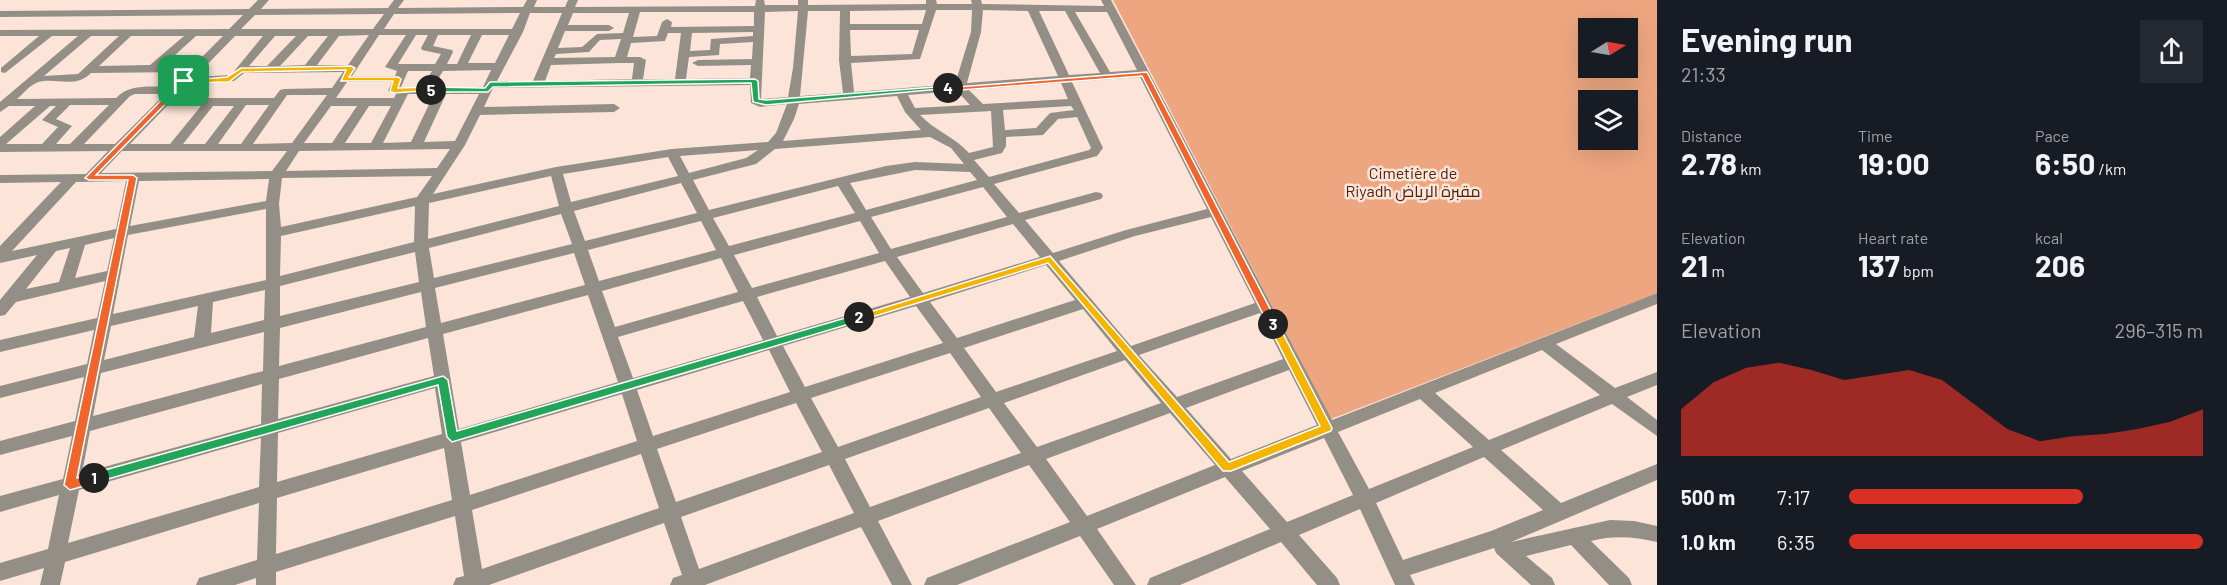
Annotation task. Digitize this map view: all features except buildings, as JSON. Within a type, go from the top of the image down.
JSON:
[{"type":"street","points":[[14,14],[31,0]]},
{"type":"street","points":[[3,105],[88,33],[116,0]]},
{"type":"street","points":[[138,13],[153,0]]},
{"type":"street","points":[[206,13],[219,0]]},
{"type":"street","points":[[89,178],[264,0]]},
{"type":"street","points":[[266,576],[266,492],[274,233],[272,204],[276,175],[399,0]]},
{"type":"street","points":[[532,0],[459,146],[439,172],[422,200],[421,245],[463,505],[471,584],[1263,306]]},
{"type":"street","points":[[537,85],[573,0]]},
{"type":"street","points":[[846,60],[914,58],[932,4]]},
{"type":"street","points":[[0,14],[604,12],[635,11],[656,5],[670,10],[693,5],[803,5],[845,9],[977,4],[1068,8],[1108,4],[1402,577],[1502,545],[1576,538],[1610,528],[1634,529],[1657,534]]},
{"type":"street","points":[[960,88],[977,4]]},
{"type":"street","points":[[760,5],[755,62],[755,100],[792,101],[1144,74]]},
{"type":"street","points":[[0,346],[273,284],[566,207],[743,164],[772,145],[782,132],[792,101],[803,5]]},
{"type":"street","points":[[0,448],[1097,151],[1032,8]]},
{"type":"street","points":[[1068,8],[1107,76]]},
{"type":"street","points":[[845,9],[849,96]]},
{"type":"street","points":[[561,28],[598,28],[661,39],[670,10]]},
{"type":"street","points":[[620,60],[635,11]]},
{"type":"street","points":[[598,28],[604,12]]},
{"type":"street","points":[[845,27],[926,27]]},
{"type":"street","points":[[665,30],[758,34]]},
{"type":"street","points":[[680,82],[687,30]]},
{"type":"street","points":[[73,148],[119,101],[134,91],[229,80],[241,70],[272,32]]},
{"type":"street","points":[[271,69],[305,32]]},
{"type":"street","points":[[308,69],[336,32]]},
{"type":"street","points":[[401,74],[391,67],[413,32]]},
{"type":"street","points":[[426,90],[447,50],[426,48],[435,32]]},
{"type":"street","points":[[461,67],[478,32]]},
{"type":"street","points":[[0,33],[518,32]]},
{"type":"street","points":[[3,70],[49,33]]},
{"type":"street","points":[[32,80],[71,79],[89,70],[128,33]]},
{"type":"street","points":[[153,69],[193,33]]},
{"type":"street","points":[[683,58],[715,53],[715,41],[758,34]]},
{"type":"street","points":[[549,56],[585,50],[597,37],[628,35]]},
{"type":"street","points":[[549,56],[640,60],[637,83]]},
{"type":"street","points":[[683,58],[755,62]]},
{"type":"street","points":[[344,79],[401,74],[440,67],[499,66]]},
{"type":"street","points":[[89,70],[197,68]]},
{"type":"street","points":[[241,70],[351,68]]},
{"type":"street","points":[[3,70],[46,69]]},
{"type":"street","points":[[401,74],[392,89],[401,96]]},
{"type":"street","points":[[328,102],[365,102],[426,90],[537,85],[755,81]]},
{"type":"street","points":[[960,88],[981,109]]},
{"type":"street","points":[[0,91],[21,90]]},
{"type":"street","points":[[416,147],[442,90]]},
{"type":"street","points":[[244,148],[276,101],[288,91],[335,91]]},
{"type":"street","points":[[901,92],[911,112],[932,133],[950,141],[1173,406],[1330,585]]},
{"type":"street","points":[[375,147],[401,96]]},
{"type":"street","points":[[3,105],[119,101]]},
{"type":"street","points":[[163,102],[276,101]]},
{"type":"street","points":[[0,146],[47,102]]},
{"type":"street","points":[[45,148],[66,126],[47,122],[67,102]]},
{"type":"street","points":[[173,147],[210,102]]},
{"type":"street","points":[[208,148],[243,102]]},
{"type":"street","points":[[336,147],[365,102]]},
{"type":"street","points":[[477,111],[614,108]]},
{"type":"street","points":[[911,112],[997,108],[1079,108]]},
{"type":"street","points":[[0,392],[841,180],[915,166],[969,163],[998,150],[997,108]]},
{"type":"street","points":[[999,134],[1039,132],[1054,116],[1079,108]]},
{"type":"street","points":[[274,233],[556,171],[672,153],[932,133]]},
{"type":"street","points":[[0,146],[295,148],[459,146]]},
{"type":"street","points":[[672,153],[902,585]]},
{"type":"street","points":[[556,171],[566,207],[670,513],[689,583],[1292,362]]},
{"type":"street","points":[[0,178],[133,178],[439,172]]},
{"type":"street","points":[[0,257],[72,178]]},
{"type":"street","points":[[50,585],[133,178]]},
{"type":"street","points":[[841,180],[888,255],[1126,585]]},
{"type":"street","points":[[609,334],[1096,196]]},
{"type":"street","points":[[0,257],[272,204]]},
{"type":"street","points":[[0,572],[1216,211]]},
{"type":"street","points":[[65,285],[79,241]]},
{"type":"street","points":[[0,311],[52,246]]},
{"type":"street","points":[[10,298],[114,273]]},
{"type":"street","points":[[202,341],[206,298]]},
{"type":"street","points":[[934,585],[1327,428],[1655,301]]},
{"type":"street","points":[[206,585],[266,576],[463,505],[1086,302]]},
{"type":"street","points":[[1543,343],[1657,429]]},
{"type":"street","points":[[1157,585],[1284,531],[1365,501],[1657,378]]},
{"type":"street","points":[[0,504],[443,380]]},
{"type":"street","points":[[1422,391],[1558,512]]},
{"type":"street","points":[[1502,545],[1558,512],[1657,472]]},
{"type":"street","points":[[1576,538],[1622,585]]},
{"type":"street","points":[[1502,545],[1545,585]]},
{"type":"green space","name":"Cimetière de Riyadh مقبرة الرياض","points":[[1113,0],[1657,0],[1657,293],[1331,419]]},
{"type":"route","points":[[351,68],[344,79],[398,79],[392,89],[394,91],[488,90],[490,85],[755,81],[755,100],[766,102],[1144,74],[1327,428],[1227,468],[1050,259],[452,437],[443,380],[70,485],[133,178],[89,178],[184,81],[229,80],[241,70],[351,68]]}]
